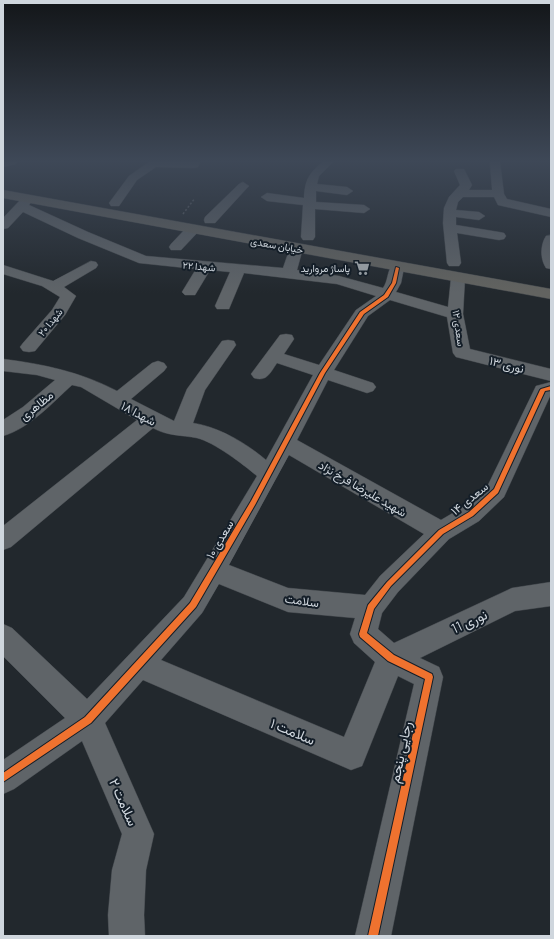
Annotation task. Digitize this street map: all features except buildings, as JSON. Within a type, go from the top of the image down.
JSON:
[{"type":"main road","name":"خیابان سعدی","points":[[48,206],[193,229],[296,248],[347,251],[456,270],[551,295]]},
{"type":"main road","name":"خیابان سعدی","points":[[131,206],[308,237],[347,251]]},
{"type":"main road","name":"خیابان سعدی","points":[[374,256],[397,268],[456,270],[469,265]]},
{"type":"street","points":[[3,225],[21,206]]},
{"type":"street","name":"شهدا ۲۲","points":[[32,206],[127,254],[144,260],[339,280],[386,296],[454,314]]},
{"type":"street","points":[[210,220],[224,206]]},
{"type":"street","points":[[308,237],[309,206]]},
{"type":"street","points":[[335,206],[364,209]]},
{"type":"street","points":[[451,206],[450,214],[479,216]]},
{"type":"street","points":[[519,206],[551,213]]},
{"type":"street","name":"سعدی ۱۲","points":[[450,214],[456,270],[454,314],[462,353]]},
{"type":"street","points":[[451,228],[499,236]]},
{"type":"street","points":[[176,247],[193,229]]},
{"type":"street","points":[[551,239],[548,247],[551,265]]},
{"type":"street","points":[[289,274],[296,248]]},
{"type":"street","points":[[21,274],[39,263]]},
{"type":"street","points":[[160,278],[167,263]]},
{"type":"street","points":[[53,287],[91,265]]},
{"type":"street","points":[[190,292],[205,266]]},
{"type":"street","name":"سعدی ۱۰","points":[[3,778],[88,720],[193,605],[285,444],[323,373],[362,312],[386,296],[394,282],[397,268]]},
{"type":"street","name":"شهدا ۲۰","points":[[3,269],[21,274],[53,287],[68,296],[59,312],[29,347]]},
{"type":"street","points":[[223,306],[239,269]]},
{"type":"street","points":[[260,374],[286,338]]},
{"type":"street","points":[[182,429],[196,389],[228,345]]},
{"type":"street","name":"نوری ۱۳","points":[[462,353],[551,375]]},
{"type":"street","points":[[273,356],[367,386]]},
{"type":"street","name":"شهدا ۱۸","points":[[3,365],[38,369],[87,383],[117,401],[166,426],[203,432],[246,454],[268,474]]},
{"type":"street","points":[[117,401],[158,367]]},
{"type":"street","name":"مظاهری","points":[[3,429],[30,412],[68,378]]},
{"type":"street","name":"سعدی ۱۴","points":[[372,607],[389,584],[442,532],[471,514],[496,491],[543,390],[551,388]]},
{"type":"street","points":[[3,540],[151,419]]},
{"type":"street","name":"شهید علیرضا فرخ نژاد","points":[[285,444],[442,532]]},
{"type":"street","name":"سلامت","points":[[213,570],[288,600],[372,607]]},
{"type":"street","name":"نوری 11","points":[[391,658],[512,600],[551,594]]},
{"type":"street","name":"رجایی پنجم","points":[[372,607],[363,634],[391,658],[429,677],[373,936]]},
{"type":"street","points":[[3,637],[88,720]]},
{"type":"street","name":"سلامت ۱","points":[[138,664],[351,755],[391,658]]},
{"type":"street","name":"سلامت ۲","points":[[88,720],[138,834],[129,870],[126,915],[127,936]]},
{"type":"path","points":[[182,215],[189,206]]},
{"type":"cycle path","points":[[3,778],[88,720],[193,605],[253,503],[323,373],[362,313],[386,296],[394,283],[397,268]]},
{"type":"cycle path","points":[[373,936],[429,677],[391,658],[363,634],[371,607],[389,584],[441,532],[471,514],[496,491],[543,390],[551,388]]},
{"type":"place","name":"پاساژ مروارید","points":[[362,268]]}]
